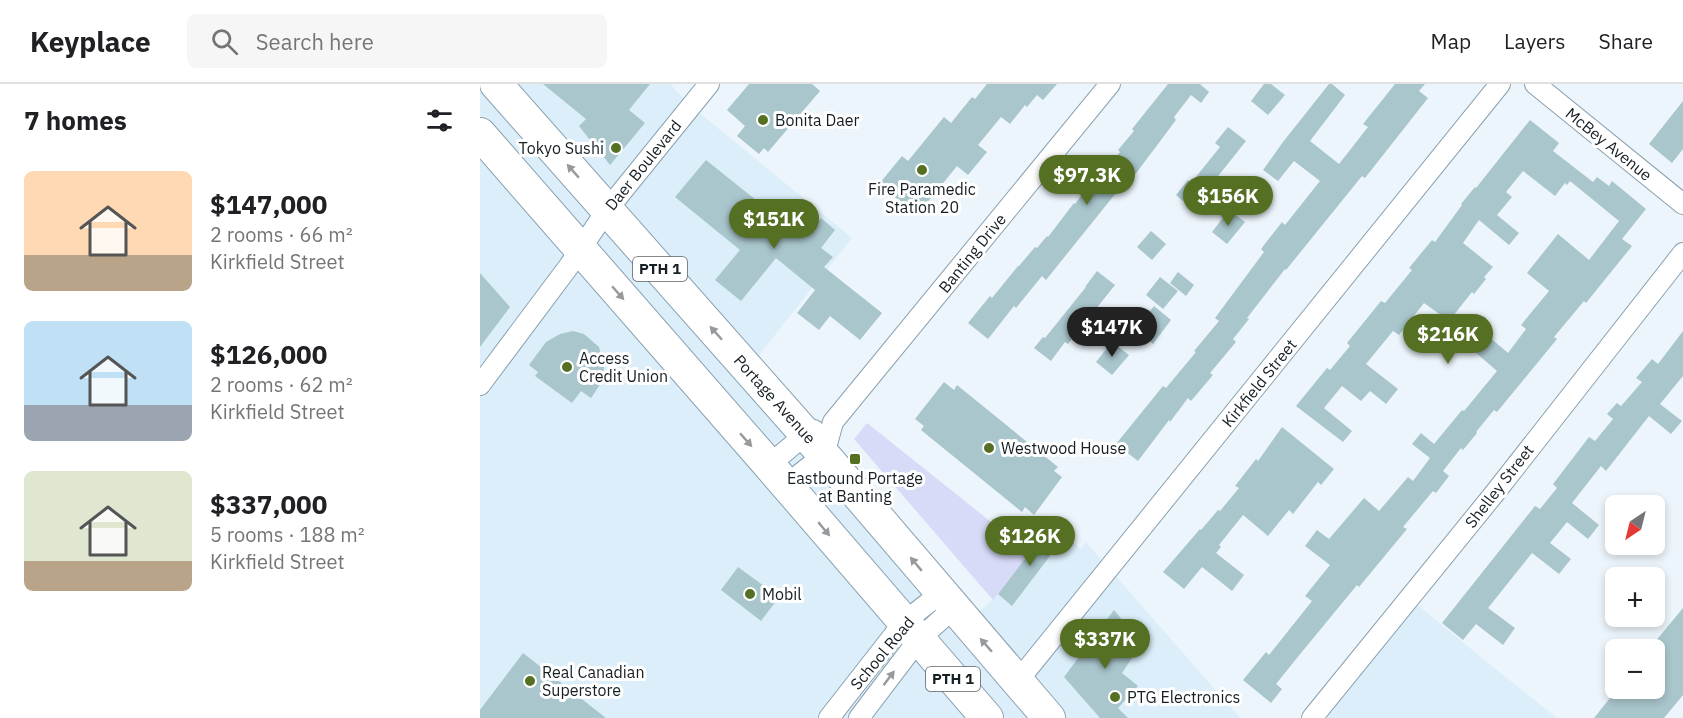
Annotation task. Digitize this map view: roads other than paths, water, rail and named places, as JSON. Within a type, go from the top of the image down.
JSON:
[{"type":"highway","name":"Portage Avenue","points":[[496,84],[607,210],[821,437],[948,601],[1049,718]]},
{"type":"highway","name":"PTH 1","points":[[480,134],[987,718]]},
{"type":"street","name":"Daer Boulevard","points":[[480,385],[569,266],[607,210],[709,84]]},
{"type":"street","name":"Banting Drive","points":[[778,475],[821,437],[1110,84]]},
{"type":"street","name":"Kirkfield Street","points":[[1017,682],[1500,84]]},
{"type":"street","name":"McBey Avenue","points":[[1535,84],[1683,204]]},
{"type":"street","name":"Shelley Street","points":[[1312,718],[1494,494],[1683,253]]},
{"type":"street","name":"Banting Drive","points":[[778,475],[821,437]]},
{"type":"street","name":"School Road","points":[[829,718],[911,631],[948,601]]},
{"type":"street","name":"School Road","points":[[859,718],[911,631]]},
{"type":"place","name":"Bonita Daer","points":[[763,120]]},
{"type":"place","name":"Tokyo Sushi","points":[[616,148]]},
{"type":"place","name":"Fire Paramedic Station 20","points":[[922,170]]},
{"type":"place","name":"Access Credit Union","points":[[567,367]]},
{"type":"place","name":"Westwood House","points":[[989,448]]},
{"type":"place","name":"Eastbound Portage at Banting","points":[[855,459]]},
{"type":"place","name":"Mobil","points":[[750,594]]},
{"type":"place","name":"Real Canadian Superstore","points":[[530,681]]},
{"type":"place","name":"PTG Electronics","points":[[1115,697]]}]
